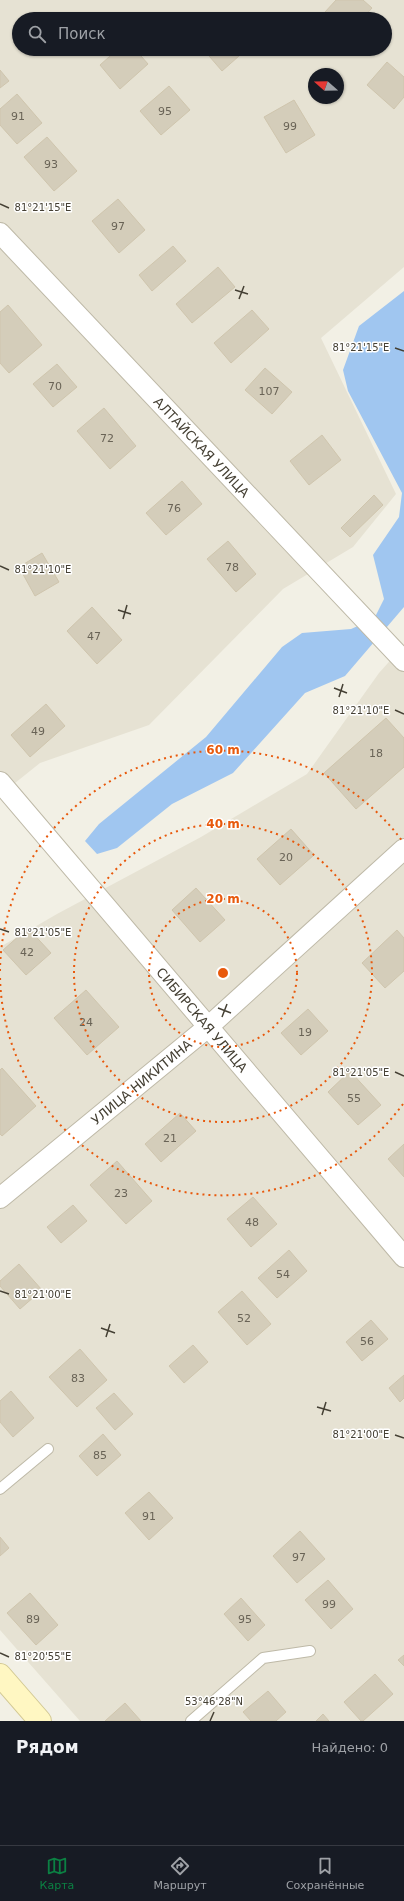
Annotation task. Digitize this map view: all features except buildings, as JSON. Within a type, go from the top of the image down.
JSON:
[{"type":"street","name":"АЛТАЙСКАЯ УЛИЦА","points":[[0,233],[398,654]]},
{"type":"street","name":"СИБИРСКАЯ УЛИЦА","points":[[0,782],[404,1257]]},
{"type":"street","name":"УЛИЦА НИКИТИНА","points":[[0,1198],[208,1027],[404,849]]},
{"type":"street","points":[[0,1675],[40,1721]]},
{"type":"lane","points":[[0,1489],[48,1449]]},
{"type":"lane","points":[[191,1721],[263,1658],[310,1651]]},
{"type":"shaded area","points":[[0,0],[404,0],[404,267],[321,338],[396,494],[353,547],[283,589],[149,725],[40,763],[0,795]]},
{"type":"shaded area","points":[[404,645],[404,1721],[80,1721],[0,1630],[0,947],[57,914],[201,837],[307,774],[379,673]]},
{"type":"water","points":[[404,291],[404,607],[345,676],[305,693],[233,773],[172,804],[117,848],[97,854],[85,841],[99,824],[206,737],[282,647],[302,633],[351,629],[374,619],[384,599],[373,555],[399,517],[402,493],[348,391],[343,370],[359,326]]}]
